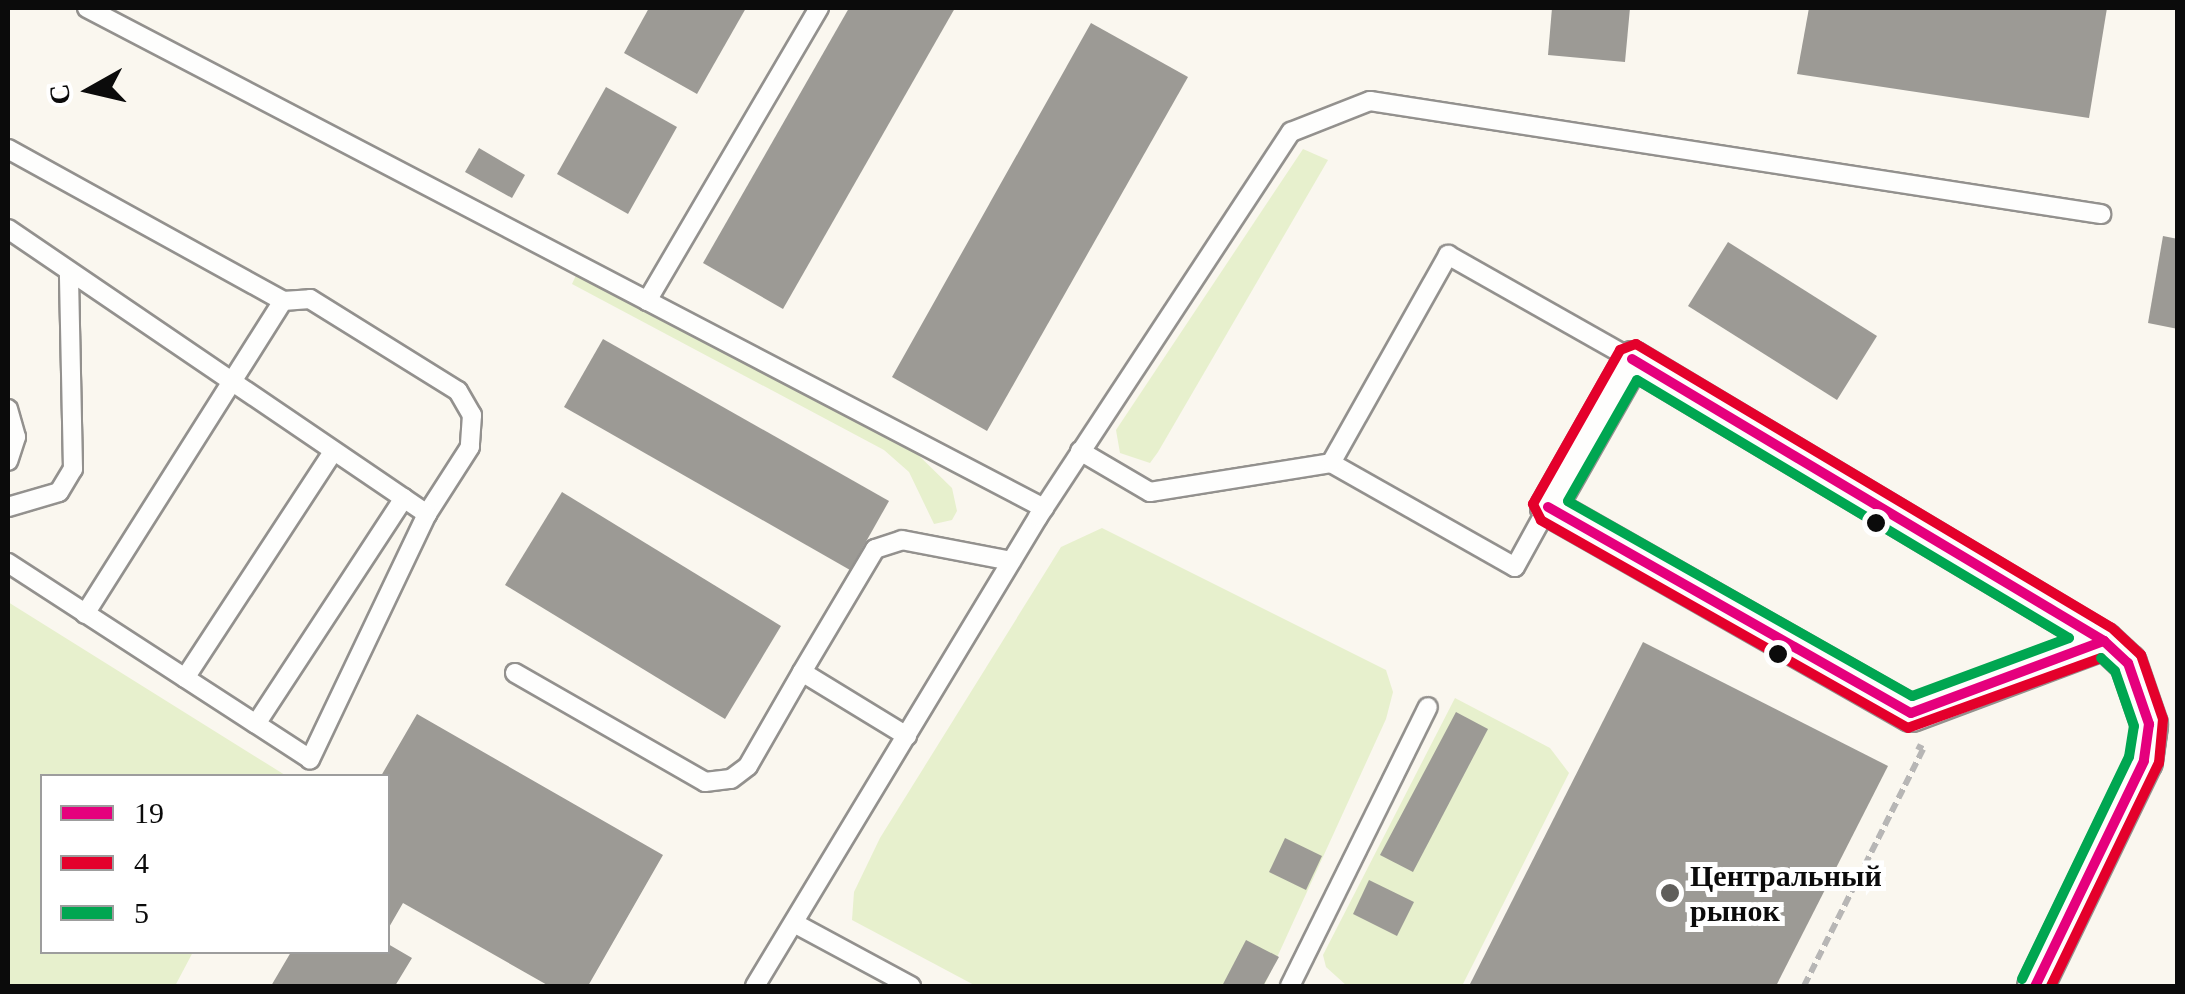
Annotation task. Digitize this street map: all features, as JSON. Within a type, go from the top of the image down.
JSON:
[{"type":"street","points":[[2035,986],[2144,761],[2149,724],[2143,692],[2128,663],[2104,641],[1632,359],[1548,508],[1911,713],[2104,641]]},
{"type":"lane","points":[[88,8],[1044,508]]},
{"type":"lane","points":[[647,301],[819,8]]},
{"type":"lane","points":[[755,986],[1044,508],[1291,132],[1370,101],[2101,214]]},
{"type":"lane","points":[[8,149],[283,301],[310,298],[458,391],[472,415],[470,447],[428,514],[310,759],[8,564]]},
{"type":"lane","points":[[8,229],[428,514]]},
{"type":"lane","points":[[1330,462],[1448,255],[1632,359]]},
{"type":"lane","points":[[8,508],[59,492],[74,469],[69,272]]},
{"type":"lane","points":[[85,614],[283,301]]},
{"type":"lane","points":[[8,409],[16,437],[8,462]]},
{"type":"lane","points":[[1080,451],[1150,492],[1330,462],[1514,567],[1548,508]]},
{"type":"lane","points":[[184,678],[334,452]]},
{"type":"lane","points":[[256,724],[404,498]]},
{"type":"lane","points":[[515,674],[705,782],[731,779],[748,766],[875,549],[902,540],[1011,561]]},
{"type":"lane","points":[[802,672],[907,736]]},
{"type":"lane","points":[[1290,986],[1428,706]]},
{"type":"lane","points":[[794,923],[911,986]]},
{"type":"path","points":[[1804,986],[1923,749],[1907,741]]},
{"type":"green space","points":[[1303,149],[1328,160],[1158,452],[1150,463],[1120,453],[1116,430]]},
{"type":"green space","points":[[578,271],[906,443],[952,488],[957,511],[952,520],[934,524],[909,472],[884,450],[572,284]]},
{"type":"green space","points":[[1102,528],[1386,670],[1393,692],[1386,719],[1264,986],[976,986],[852,920],[854,892],[880,838],[1061,547]]},
{"type":"green space","points":[[8,602],[283,774],[40,774],[40,954],[192,954],[175,986],[8,986]]},
{"type":"green space","points":[[1455,698],[1550,748],[1569,773],[1462,986],[1347,986],[1326,967],[1323,955]]},
{"type":"building","points":[[649,8],[746,8],[697,94],[624,53]]},
{"type":"building","points":[[849,8],[955,8],[783,309],[703,263]]},
{"type":"building","points":[[1552,8],[1630,8],[1625,62],[1548,55]]},
{"type":"building","points":[[1809,8],[2107,8],[2089,118],[1797,74]]},
{"type":"building","points":[[1091,23],[1188,77],[987,431],[892,377]]},
{"type":"building","points":[[606,87],[677,127],[628,214],[557,174]]},
{"type":"building","points":[[479,148],[525,175],[512,198],[465,172]]},
{"type":"building","points":[[2163,236],[2178,239],[2178,329],[2148,323]]},
{"type":"building","points":[[1728,242],[1877,336],[1837,400],[1688,306]]},
{"type":"building","points":[[603,339],[889,501],[850,570],[564,407]]},
{"type":"building","points":[[562,492],[781,626],[725,719],[505,585]]},
{"type":"building","name":"Центральный рынок","points":[[1643,642],[1888,766],[1776,986],[1469,986]]},
{"type":"building","points":[[1456,712],[1488,729],[1413,872],[1380,855]]},
{"type":"building","points":[[417,714],[663,855],[588,986],[549,986],[403,903],[390,926],[390,774],[382,774]]},
{"type":"building","points":[[1285,838],[1322,856],[1306,890],[1269,872]]},
{"type":"building","points":[[1369,880],[1414,902],[1397,936],[1353,914]]},
{"type":"building","points":[[1246,940],[1279,957],[1263,986],[1222,986]]},
{"type":"building","points":[[390,945],[412,958],[395,986],[271,986],[290,954],[390,954]]},
{"type":"transit line","name":"4","points":[[2101,658],[1908,728],[1541,520],[1533,504],[1620,350],[1636,344],[2112,628]]},
{"type":"transit line","name":"19","points":[[1632,359],[2104,641],[2128,663],[2149,724],[2144,761],[2035,986]]},
{"type":"transit line","name":"5","points":[[1637,380],[2069,638],[1912,696],[1568,501],[1637,380]]},
{"type":"transit line","name":"19","points":[[1548,507],[1911,713],[2104,641]]},
{"type":"transit line","name":"4","points":[[2051,986],[2159,763],[2163,719],[2141,655],[2114,630]]},
{"type":"transit line","name":"5","points":[[2022,979],[2129,757],[2134,726],[2115,671],[2101,658]]},
{"type":"place","name":"Центральный рынок","points":[[1670,893]]}]
